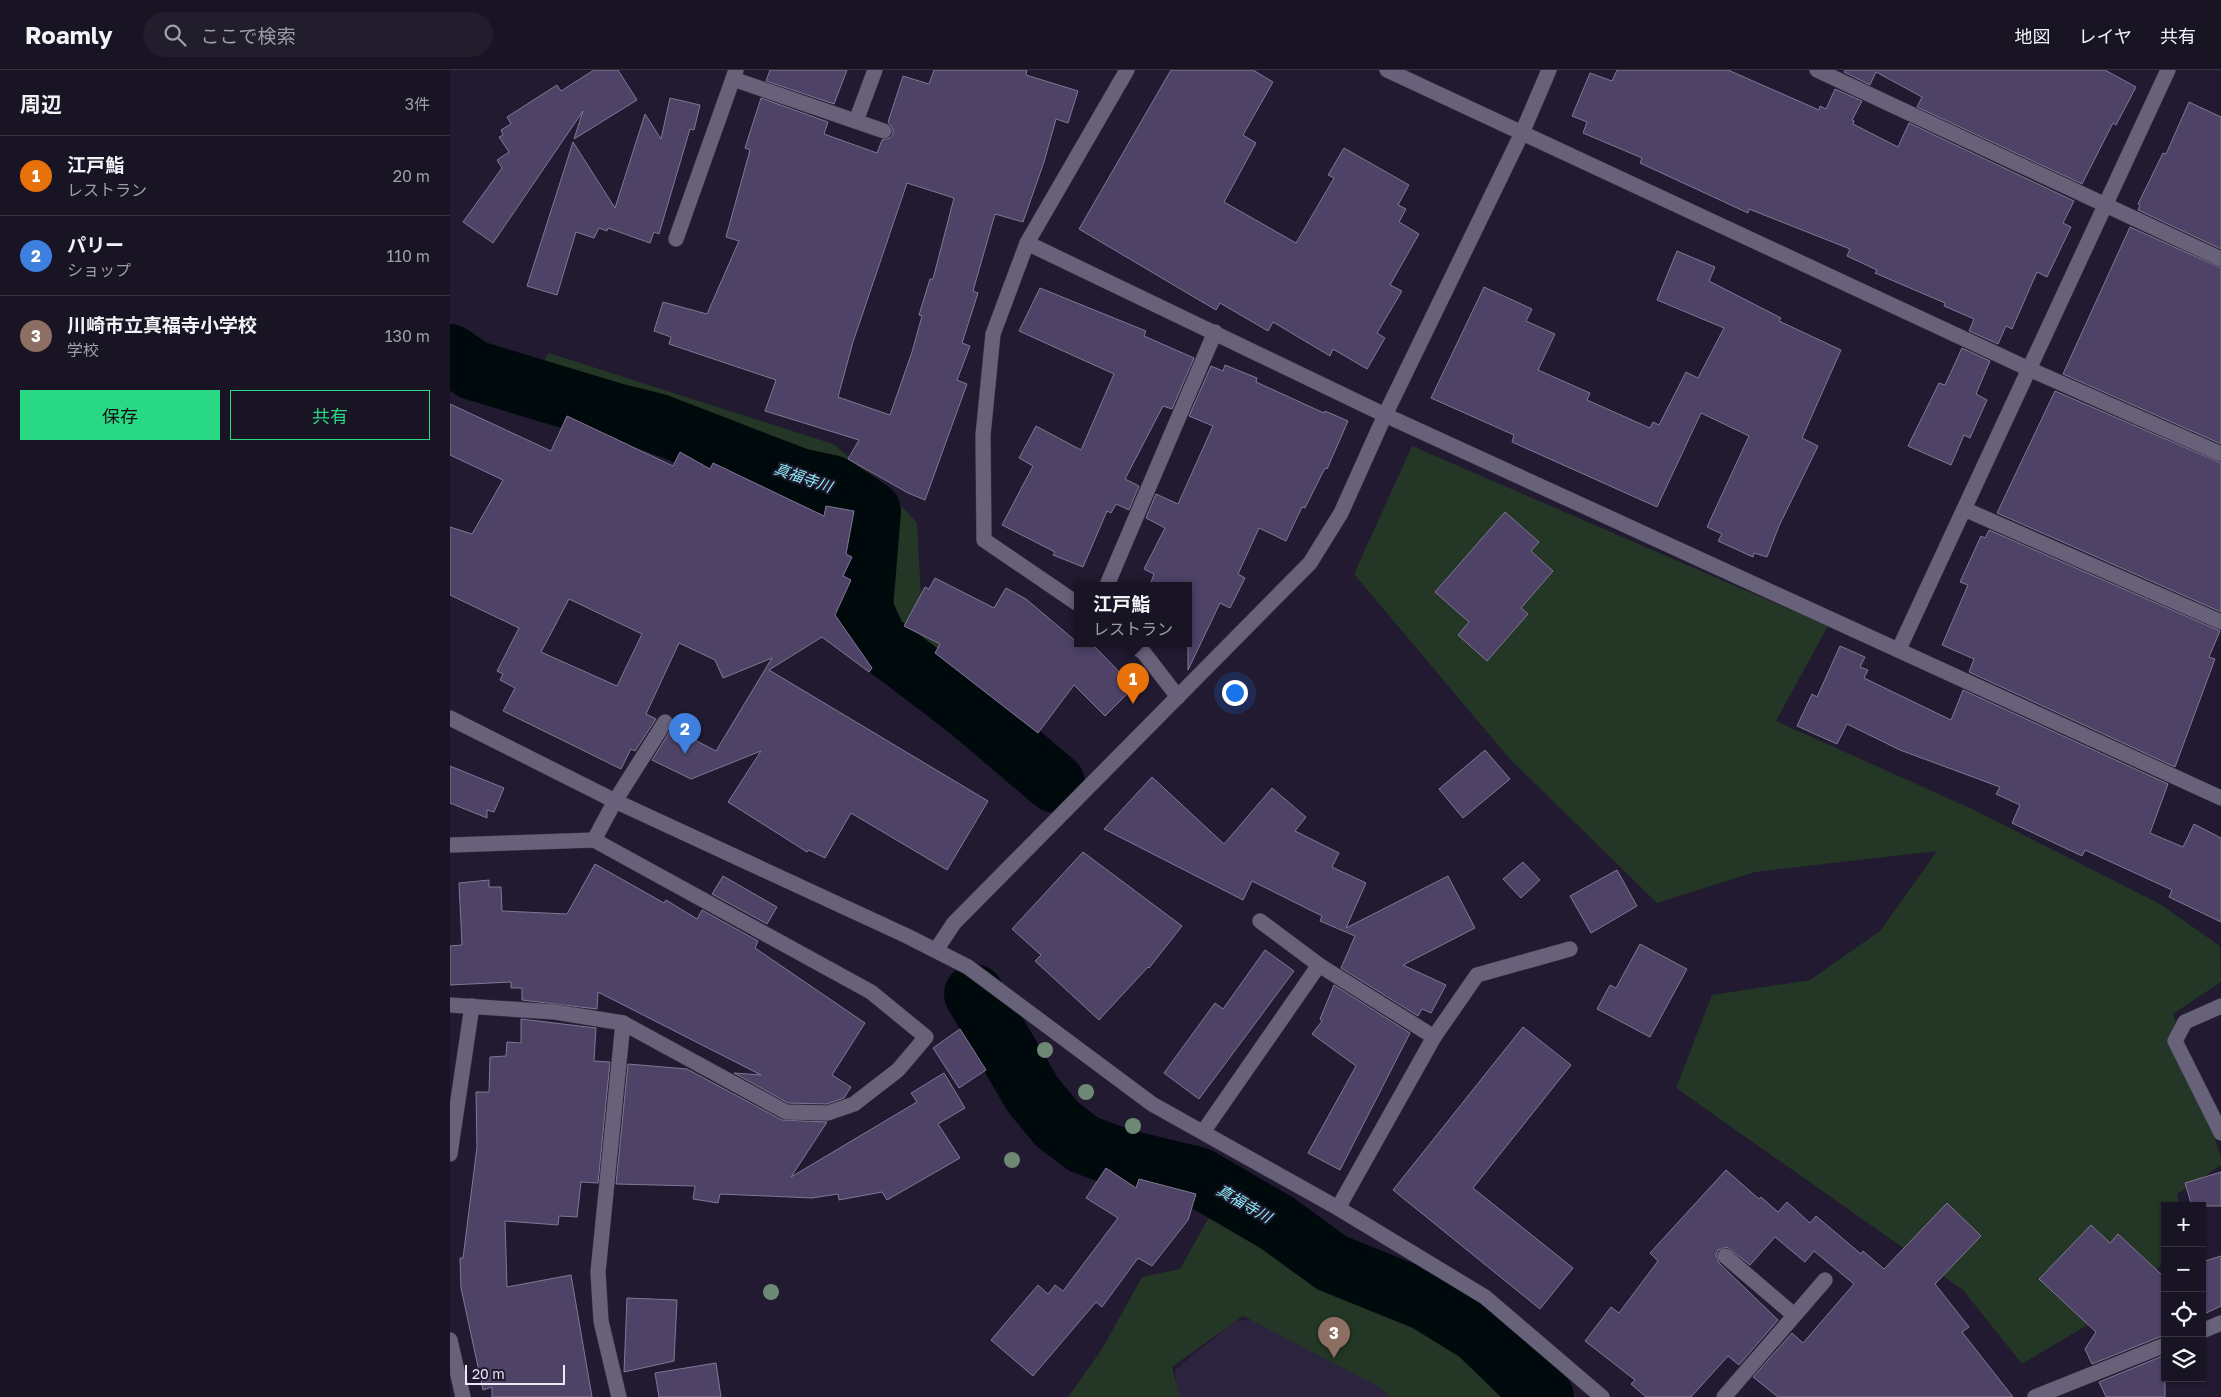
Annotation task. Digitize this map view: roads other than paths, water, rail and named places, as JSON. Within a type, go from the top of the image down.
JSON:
[{"type":"street","points":[[856,122],[875,70]]},
{"type":"street","points":[[1074,601],[984,540],[983,435],[993,334],[1026,243],[1127,70]]},
{"type":"street","points":[[1386,70],[2029,369],[2221,454]]},
{"type":"street","points":[[936,950],[954,923],[1310,563],[1342,513],[1385,415],[1522,133],[1549,70]]},
{"type":"street","points":[[1817,70],[2221,259]]},
{"type":"street","points":[[1899,649],[2168,70]]},
{"type":"street","points":[[676,239],[734,75],[884,131]]},
{"type":"street","points":[[1026,243],[1216,332],[1385,415],[2221,798]]},
{"type":"street","points":[[1108,582],[1216,332]]},
{"type":"street","points":[[1964,509],[2221,622]]},
{"type":"street","points":[[1136,647],[1144,653],[1178,697]]},
{"type":"street","points":[[450,718],[615,801],[936,950],[968,967],[1152,1104],[1338,1208],[1485,1297],[1602,1397]]},
{"type":"street","points":[[594,840],[615,801],[665,722]]},
{"type":"street","points":[[450,845],[594,840],[871,992],[926,1037],[898,1070],[854,1104],[828,1114],[786,1112],[623,1023],[555,1012],[450,1005]]},
{"type":"street","points":[[1260,921],[1319,965],[1434,1037]]},
{"type":"street","points":[[1338,1208],[1434,1037],[1477,976],[1570,949]]},
{"type":"street","points":[[1203,1132],[1319,965]]},
{"type":"street","points":[[450,1154],[472,1006]]},
{"type":"street","points":[[2221,1006],[2185,1022],[2176,1041],[2221,1133]]},
{"type":"street","points":[[619,1397],[601,1321],[598,1272],[623,1023]]},
{"type":"street","points":[[1725,1256],[1794,1315]]},
{"type":"street","points":[[1724,1397],[1825,1280]]},
{"type":"street","points":[[450,1340],[463,1397]]},
{"type":"street","points":[[2035,1397],[2161,1348]]},
{"type":"waterway","name":"真福寺川","points":[[450,354],[473,370],[612,412],[656,423],[799,478],[832,485],[871,511],[863,608],[877,640],[969,710],[1055,783]]},
{"type":"waterway","name":"真福寺川","points":[[974,994],[1033,1095],[1057,1124],[1083,1144],[1123,1159],[1198,1177],[1277,1223],[1332,1263],[1426,1301],[1478,1333],[1544,1397]]},
{"type":"place","name":"江戸鮨","points":[[1133,704]]},
{"type":"place","name":"パリー","points":[[685,754]]},
{"type":"place","name":"川崎市立真福寺小学校","points":[[1334,1358]]}]
